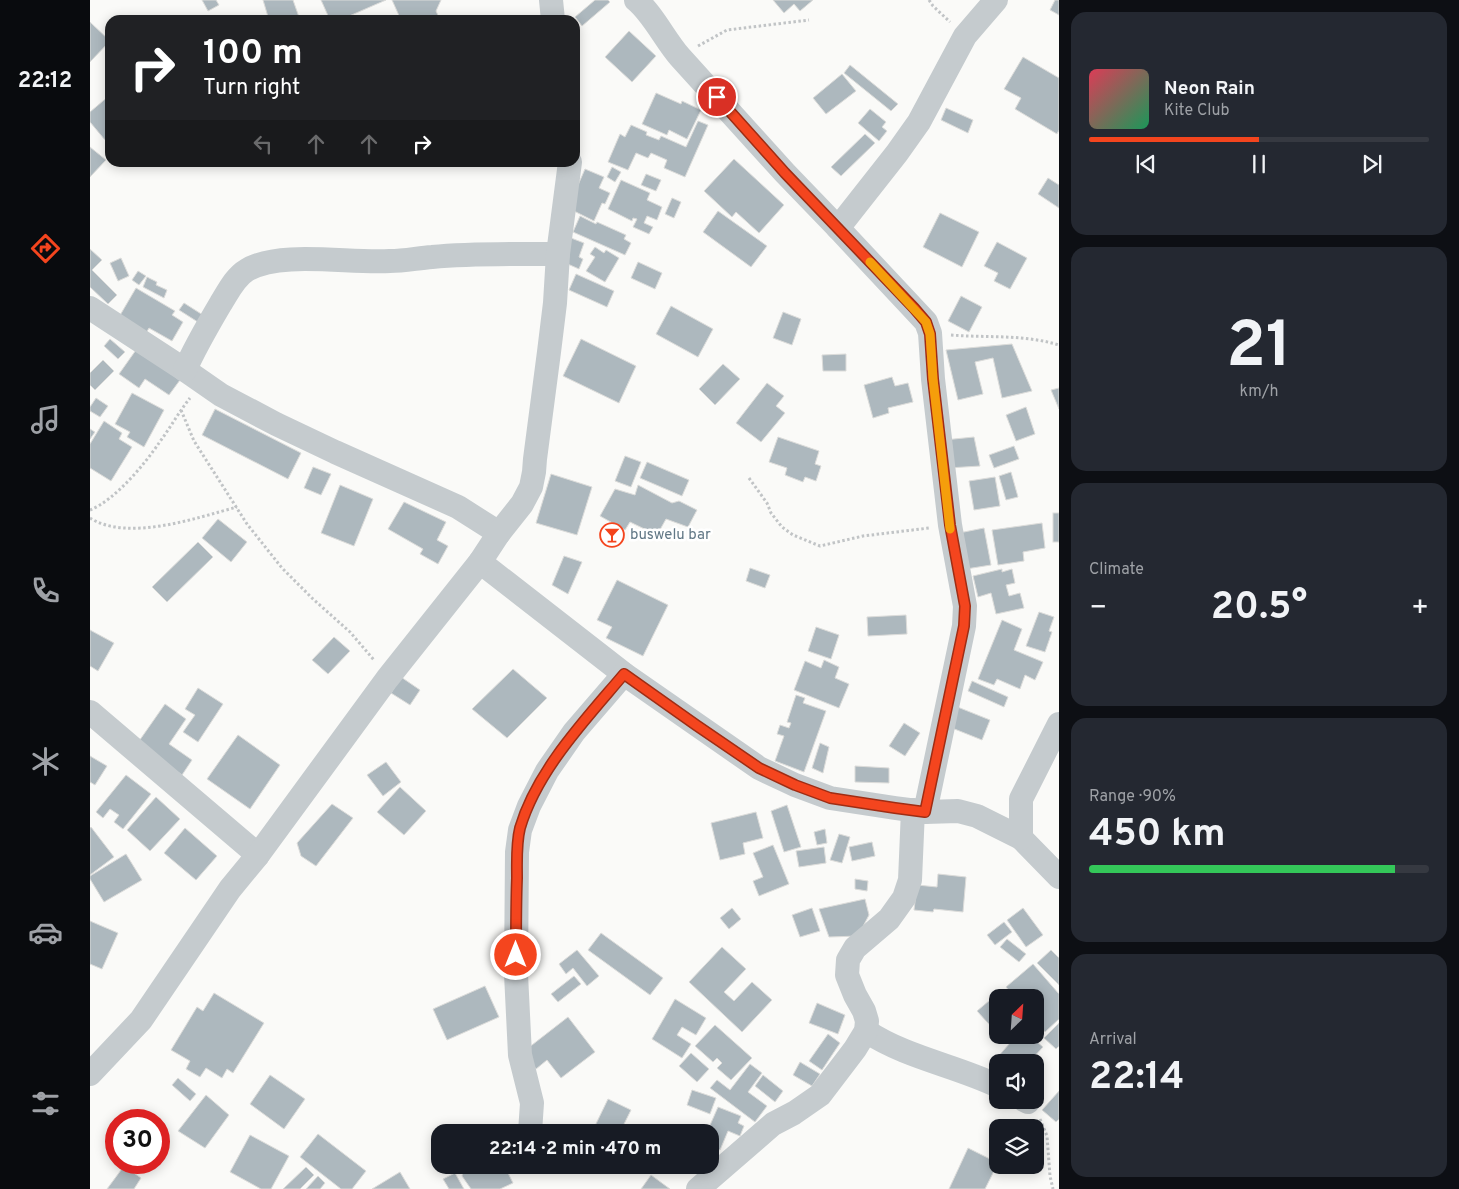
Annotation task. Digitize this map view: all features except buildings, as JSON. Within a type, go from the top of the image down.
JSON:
[{"type":"street","points":[[551,0],[552,15]]},
{"type":"street","points":[[636,0],[680,57],[785,173],[926,322],[930,334],[933,379],[950,525],[965,606],[964,626],[919,811],[910,880],[904,898],[889,919],[856,948],[848,960],[847,975],[854,995],[864,1011],[867,1021],[866,1031],[855,1049],[820,1095],[794,1113],[773,1124],[698,1189]]},
{"type":"street","points":[[838,228],[919,122],[965,36],[996,0]]},
{"type":"street","points":[[90,1074],[140,1020],[230,889],[258,855],[387,679],[480,562],[499,533],[522,504],[531,487],[555,303],[558,254],[569,167]]},
{"type":"street","points":[[194,376],[207,326],[234,283],[246,271],[260,265],[285,260],[322,259],[390,262],[432,256],[558,254]]},
{"type":"street","points":[[90,308],[221,395],[334,452],[458,507],[499,533]]},
{"type":"street","points":[[480,562],[624,674],[759,768],[795,785],[830,798],[919,811],[958,811],[977,816],[1021,838],[1059,878]]},
{"type":"street","points":[[531,1124],[532,1103],[520,1055],[516,974],[517,852],[520,830],[529,806],[547,771],[574,732],[624,674]]},
{"type":"street","points":[[90,712],[258,855]]},
{"type":"street","points":[[1021,838],[1021,799],[1059,724]]},
{"type":"street","points":[[977,816],[1021,799]]},
{"type":"street","points":[[866,1031],[896,1048],[989,1082]]},
{"type":"path","points":[[929,0],[965,36]]},
{"type":"path","points":[[680,57],[726,30],[809,20]]},
{"type":"path","points":[[930,334],[1017,337],[1059,344]]},
{"type":"path","points":[[90,510],[99,506],[123,486],[159,444],[181,410],[194,376]]},
{"type":"path","points":[[181,410],[194,441],[238,507],[247,524],[282,568],[350,632],[387,679]]},
{"type":"path","points":[[749,478],[782,527],[793,535],[820,546],[863,536],[950,525]]},
{"type":"path","points":[[90,518],[98,523],[125,528],[157,528],[238,507]]},
{"type":"path","points":[[1032,1109],[1040,1119],[1047,1136],[1050,1176],[1053,1189]]},
{"type":"slow traffic","points":[[870,262],[926,322],[930,334],[933,379],[950,529]]},
{"type":"place","name":"buswelu bar","points":[[612,535]]},
{"type":"route","points":[[516,955],[517,852],[520,830],[529,806],[547,771],[574,732],[624,674],[759,768],[795,785],[830,798],[925,812],[964,626],[965,606],[950,525],[933,379],[930,334],[926,322],[914,308],[785,173],[717,97]]}]
